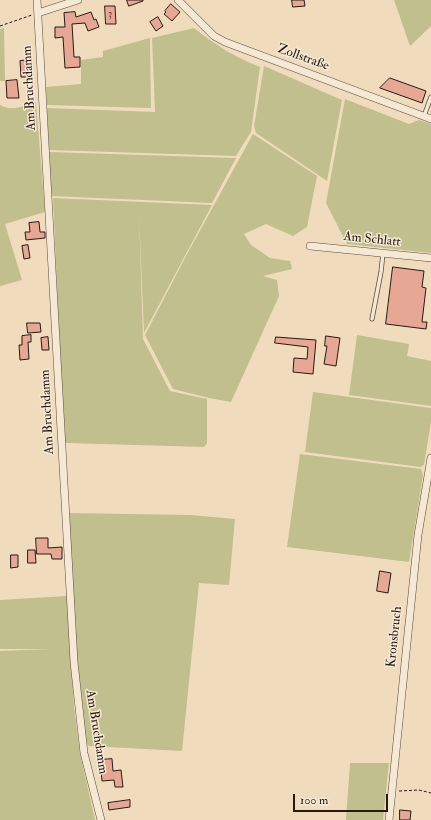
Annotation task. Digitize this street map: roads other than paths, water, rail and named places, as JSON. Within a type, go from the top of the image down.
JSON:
[{"type":"street","name":"Am Bruchdamm","points":[[37,0],[74,662],[84,753],[101,820]]},
{"type":"street","points":[[38,13],[78,0]]},
{"type":"street","name":"Zollstraße","points":[[178,0],[214,36],[226,42],[431,119]]},
{"type":"street","name":"Am Schlatt","points":[[310,246],[431,258]]},
{"type":"street","name":"Kronsbruch","points":[[389,820],[418,535],[431,458]]},
{"type":"lane","points":[[424,117],[431,97]]},
{"type":"lane","points":[[372,320],[383,253]]}]
